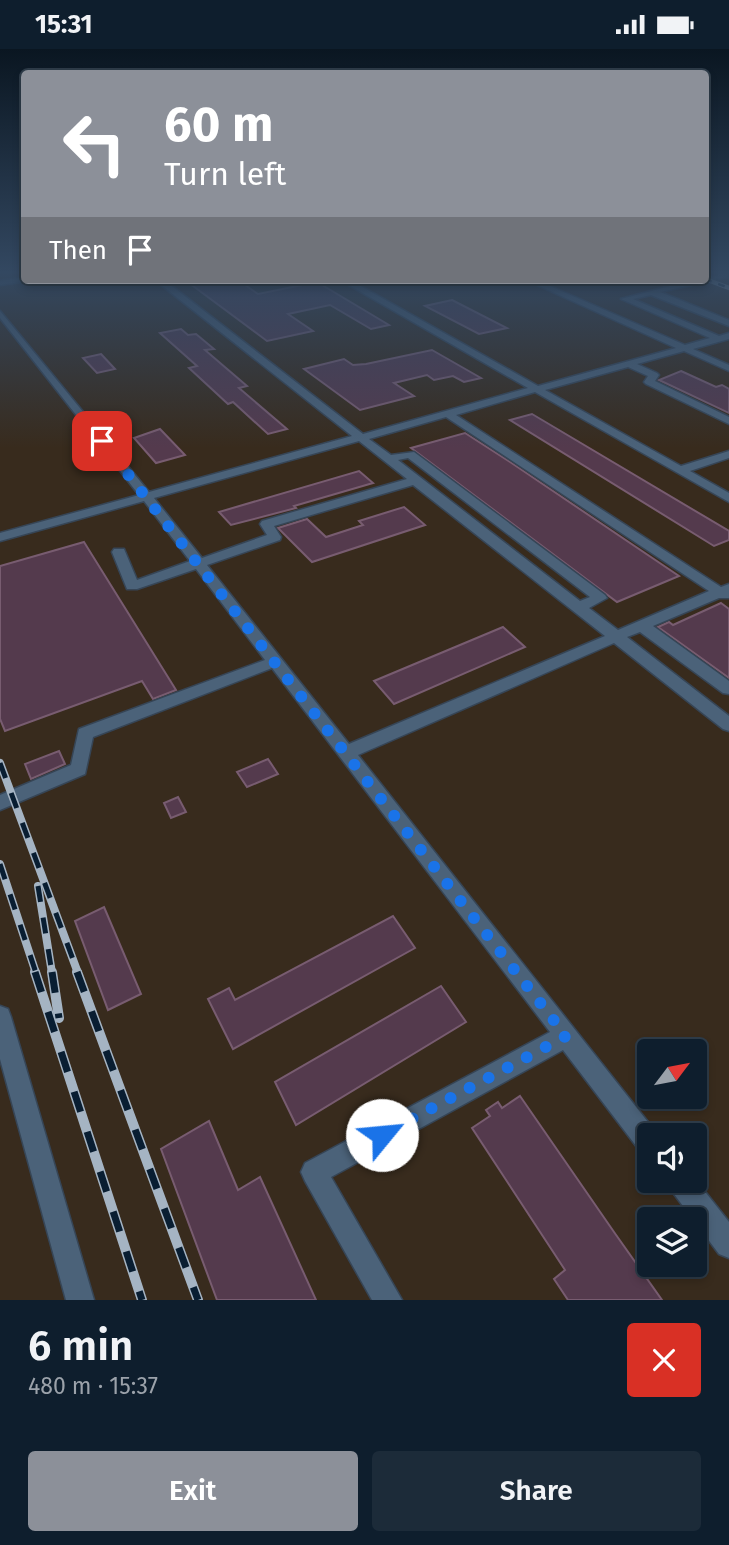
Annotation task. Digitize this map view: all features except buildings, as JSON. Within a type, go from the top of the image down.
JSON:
[{"type":"lane","points":[[15,331],[637,1127]]},
{"type":"lane","points":[[225,331],[729,725]]},
{"type":"lane","points":[[435,331],[729,498]]},
{"type":"lane","points":[[647,331],[729,368]]},
{"type":"lane","points":[[707,331],[724,338]]},
{"type":"lane","points":[[0,537],[724,338]]},
{"type":"lane","points":[[629,364],[654,375],[649,383],[729,421]]},
{"type":"lane","points":[[448,414],[726,593]]},
{"type":"lane","points":[[390,459],[410,454],[600,598],[578,607]]},
{"type":"lane","points":[[681,470],[729,454]]},
{"type":"lane","points":[[119,552],[132,586],[275,537],[267,524],[417,480]]},
{"type":"lane","points":[[345,753],[641,625],[726,593]]},
{"type":"lane","points":[[641,625],[729,689]]},
{"type":"lane","points":[[0,803],[79,769],[85,733],[274,662]]},
{"type":"lane","points":[[0,1017],[80,1300]]},
{"type":"lane","points":[[388,1300],[314,1172],[566,1036]]},
{"type":"lane","points":[[689,1193],[729,1244]]},
{"type":"shaded area","points":[[0,331],[729,331],[729,1300],[0,1300]]},
{"type":"railway","points":[[0,763],[78,973]]},
{"type":"railway","points":[[0,864],[36,973]]},
{"type":"railway","points":[[38,886],[52,973]]},
{"type":"railway","points":[[35,972],[142,1300]]},
{"type":"railway","points":[[52,972],[59,1018]]},
{"type":"railway","points":[[77,972],[198,1300]]},
{"type":"route","points":[[102,441],[566,1036],[382,1135]]}]
